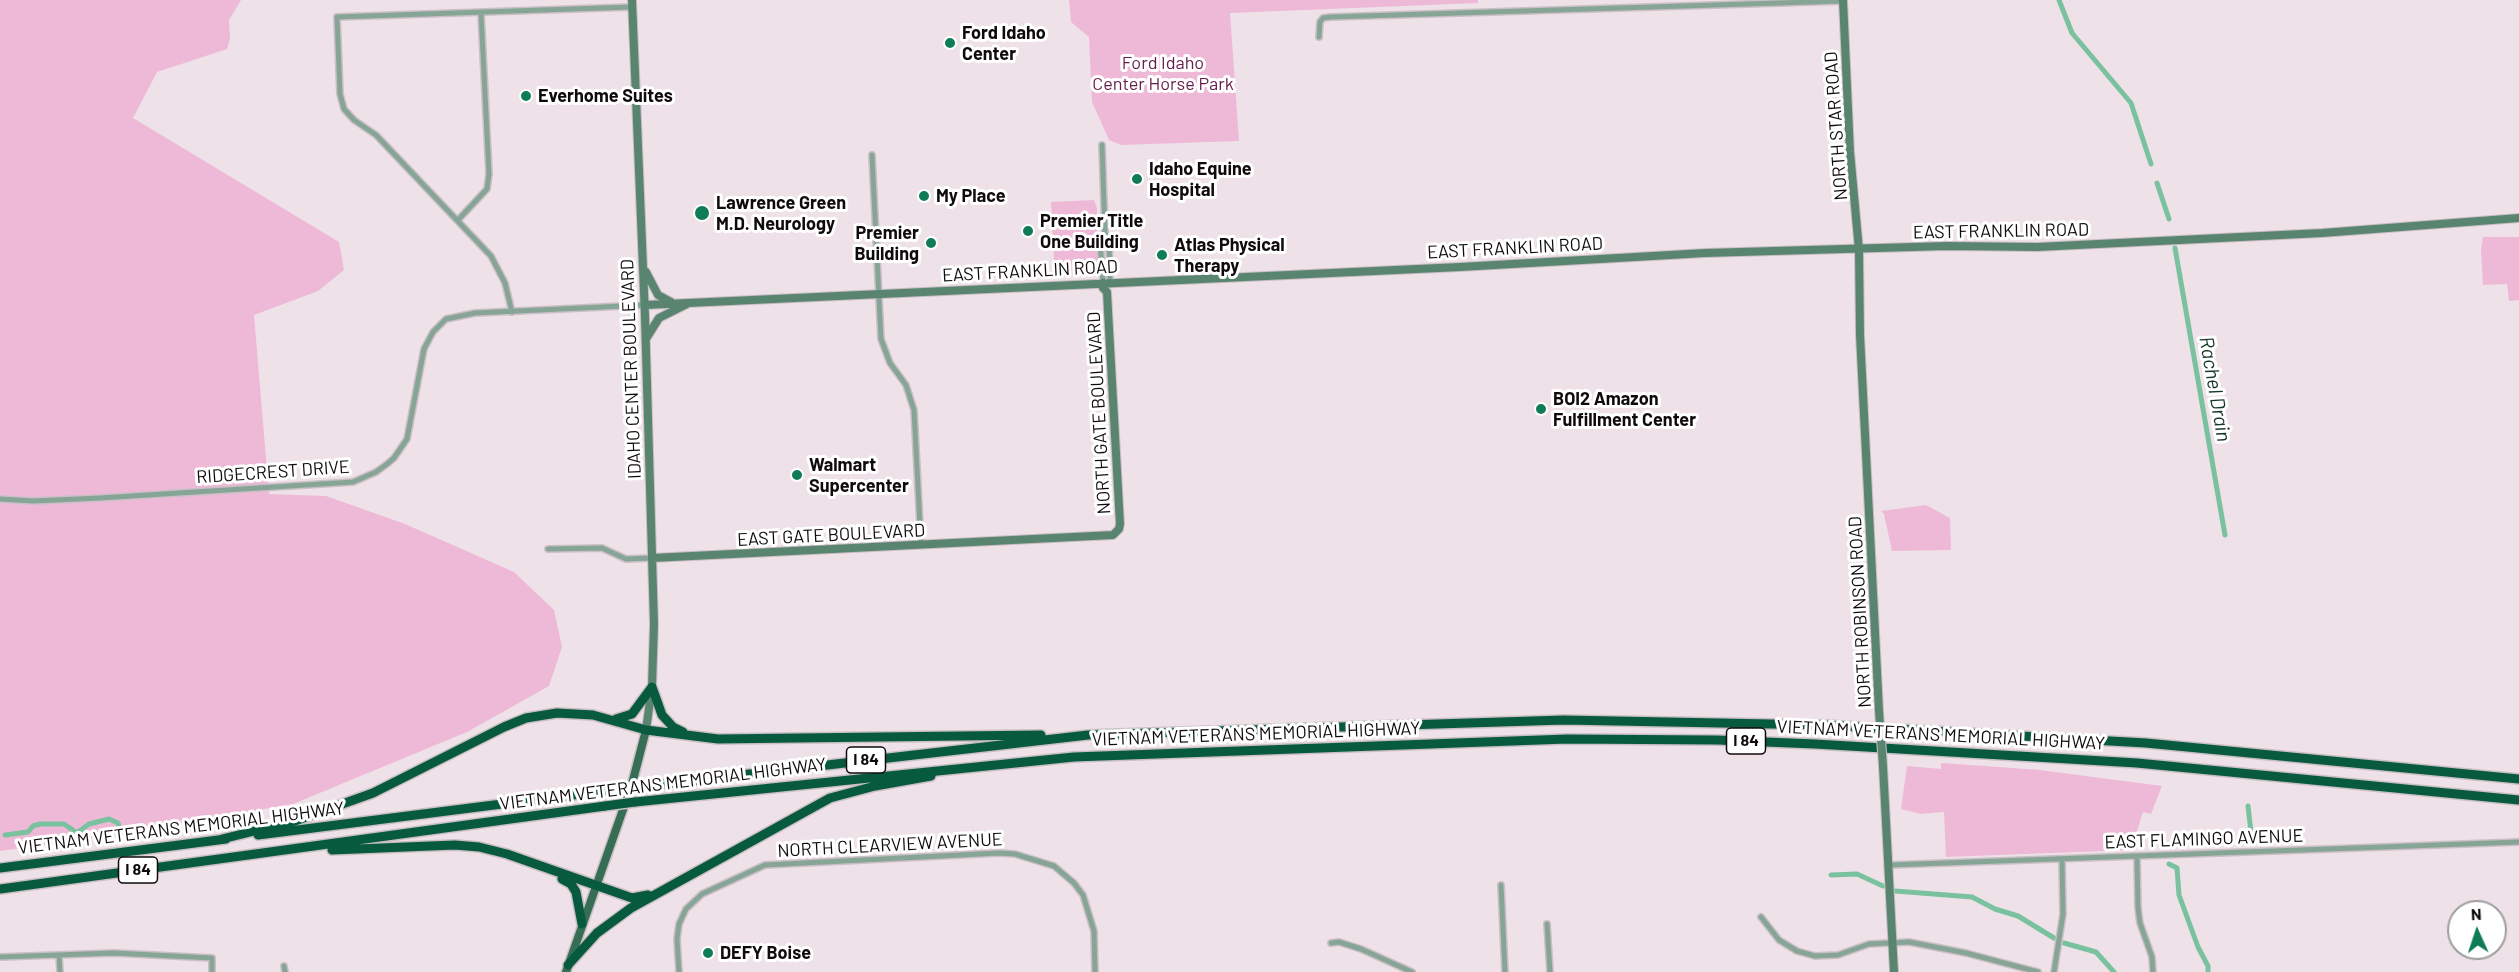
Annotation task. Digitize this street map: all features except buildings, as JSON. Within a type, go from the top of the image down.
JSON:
[{"type":"highway","points":[[222,839],[295,821],[373,793],[485,736],[526,718],[557,713],[620,719],[633,714],[652,687]]},
{"type":"highway","points":[[652,687],[665,719],[673,727],[694,737]]},
{"type":"highway","points":[[609,718],[646,730],[694,737],[799,739],[1088,735]]},
{"type":"highway","name":"VIETNAM VETERANS MEMORIAL HIGHWAY","points":[[0,868],[612,790],[1088,735],[1564,720],[1722,722],[2146,743],[2519,779]]},
{"type":"highway","name":"VIETNAM VETERANS MEMORIAL HIGHWAY","points":[[0,889],[635,802],[971,766],[1074,757],[1544,740],[1717,740],[2137,763],[2519,800]]},
{"type":"highway","points":[[567,969],[607,925],[653,894],[830,798],[971,766]]},
{"type":"highway","points":[[275,852],[455,844],[507,854],[632,898],[653,894]]},
{"type":"highway","points":[[550,871],[571,884],[576,892],[582,924]]},
{"type":"main road","name":"NORTH STAR ROAD","points":[[1843,0],[1850,152],[1859,250]]},
{"type":"main road","name":"IDAHO CENTER BOULEVARD","points":[[630,2],[645,305],[655,652],[646,730]]},
{"type":"main road","name":"EAST FRANKLIN ROAD","points":[[645,305],[1705,253],[1947,246],[2037,247],[2236,237],[2519,218]]},
{"type":"main road","name":"NORTH ROBINSON ROAD","points":[[1859,250],[1860,335],[1894,972]]},
{"type":"main road","points":[[643,265],[658,295],[676,304]]},
{"type":"main road","name":"NORTH GATE BOULEVARD","points":[[1106,283],[1103,288],[1107,292],[1119,524],[1117,533]]},
{"type":"main road","points":[[646,338],[659,318],[689,303]]},
{"type":"main road","name":"EAST GATE BOULEVARD","points":[[652,558],[1108,537],[1117,533]]},
{"type":"main road","points":[[567,969],[632,784],[646,730]]},
{"type":"street","points":[[1319,37],[1320,22],[1323,18],[1330,17],[1843,0]]},
{"type":"street","points":[[512,312],[499,268],[491,256],[376,135],[354,120],[344,109],[340,94],[337,17],[481,12],[630,2]]},
{"type":"street","points":[[458,220],[487,189],[489,174],[481,12]]},
{"type":"street","points":[[1102,145],[1105,233],[1100,240],[1106,283]]},
{"type":"street","points":[[872,156],[882,346],[890,363],[906,385],[914,410],[921,546]]},
{"type":"street","name":"EAST FRANKLIN ROAD","points":[[512,312],[645,305]]},
{"type":"street","name":"RIDGECREST DRIVE","points":[[0,499],[33,501],[277,488],[341,484],[363,479],[394,458],[406,439],[424,349],[439,325],[446,320],[464,315],[512,312]]},
{"type":"street","name":"EAST GATE BOULEVARD","points":[[548,549],[602,548],[626,559],[652,558]]},
{"type":"street","name":"EAST FLAMINGO AVENUE","points":[[1890,865],[2519,842]]},
{"type":"street","name":"NORTH CLEARVIEW AVENUE","points":[[679,972],[677,939],[679,924],[686,909],[702,894],[765,865],[1015,854],[1054,866],[1074,883],[1083,895],[1094,931],[1095,972]]},
{"type":"street","points":[[2137,857],[2140,923],[2152,957],[2153,972]]},
{"type":"street","points":[[2054,972],[2063,914],[2062,858]]},
{"type":"street","points":[[1501,885],[1505,972]]},
{"type":"street","points":[[1761,917],[1779,940],[1797,951],[1815,956],[1838,955],[1869,945],[1909,942],[2038,972]]},
{"type":"street","points":[[1547,924],[1550,972]]},
{"type":"street","points":[[1331,943],[1339,942],[1361,949],[1412,972]]},
{"type":"street","points":[[0,957],[118,953],[212,958],[213,972]]},
{"type":"street","points":[[58,955],[60,972]]},
{"type":"green space","points":[[0,0],[241,0],[229,20],[230,39],[227,49],[157,72],[133,118],[339,242],[344,270],[318,291],[254,315],[269,494],[326,496],[405,524],[514,572],[554,610],[562,647],[549,686],[467,732],[293,804],[108,836],[0,851]]},
{"type":"green space","name":"Ford Idaho Center Horse Park","points":[[1069,0],[1478,0],[1478,3],[1230,13],[1239,141],[1121,145],[1109,140],[1092,102],[1089,37],[1071,22]]},
{"type":"green space","points":[[1094,200],[1097,208],[1097,273],[1055,278],[1051,202]]},
{"type":"green space","points":[[2483,237],[2519,237],[2519,300],[2509,301],[2507,284],[2483,285],[2481,250]]},
{"type":"green space","points":[[1926,505],[1950,518],[1951,550],[1892,551],[1884,514],[1881,511]]},
{"type":"green space","points":[[1941,763],[2040,770],[2162,786],[2151,814],[2143,812],[2131,850],[1946,857],[1944,812],[1921,814],[1901,809],[1907,766],[1941,769]]},
{"type":"waterway","name":"Rachel Drain","points":[[2059,0],[2072,33],[2131,103],[2151,164]]},
{"type":"waterway","name":"Rachel Drain","points":[[2157,183],[2169,219]]},
{"type":"waterway","name":"Rachel Drain","points":[[2175,248],[2225,535]]},
{"type":"waterway","name":"Rachel Drain","points":[[2248,806],[2251,832]]},
{"type":"waterway","points":[[5,835],[28,832],[33,826],[40,824],[64,824],[77,833],[89,824],[109,819],[118,823],[121,834]]},
{"type":"waterway","name":"Rachel Drain","points":[[2169,864],[2177,868],[2179,895],[2198,947],[2208,966],[2208,972]]},
{"type":"waterway","points":[[1831,875],[1857,874],[1883,886]]},
{"type":"waterway","points":[[1895,891],[1972,897],[1995,909],[2018,916],[2054,938]]},
{"type":"waterway","points":[[2064,943],[2096,952],[2114,972]]},
{"type":"place","name":"Ford Idaho Center","points":[[950,43]]},
{"type":"place","name":"Everhome Suites","points":[[526,96]]},
{"type":"place","name":"Idaho Equine Hospital","points":[[1137,179]]},
{"type":"place","name":"My Place","points":[[924,196]]},
{"type":"place","name":"Lawrence Green M.D. Neurology","points":[[702,213]]},
{"type":"place","name":"Premier Title One Building","points":[[1028,231]]},
{"type":"place","name":"Premier Building","points":[[931,243]]},
{"type":"place","name":"Atlas Physical Therapy","points":[[1162,255]]},
{"type":"place","name":"BOI2 Amazon Fulfillment Center","points":[[1541,409]]},
{"type":"place","name":"Walmart Supercenter","points":[[797,475]]},
{"type":"place","name":"DEFY Boise","points":[[708,953]]}]
